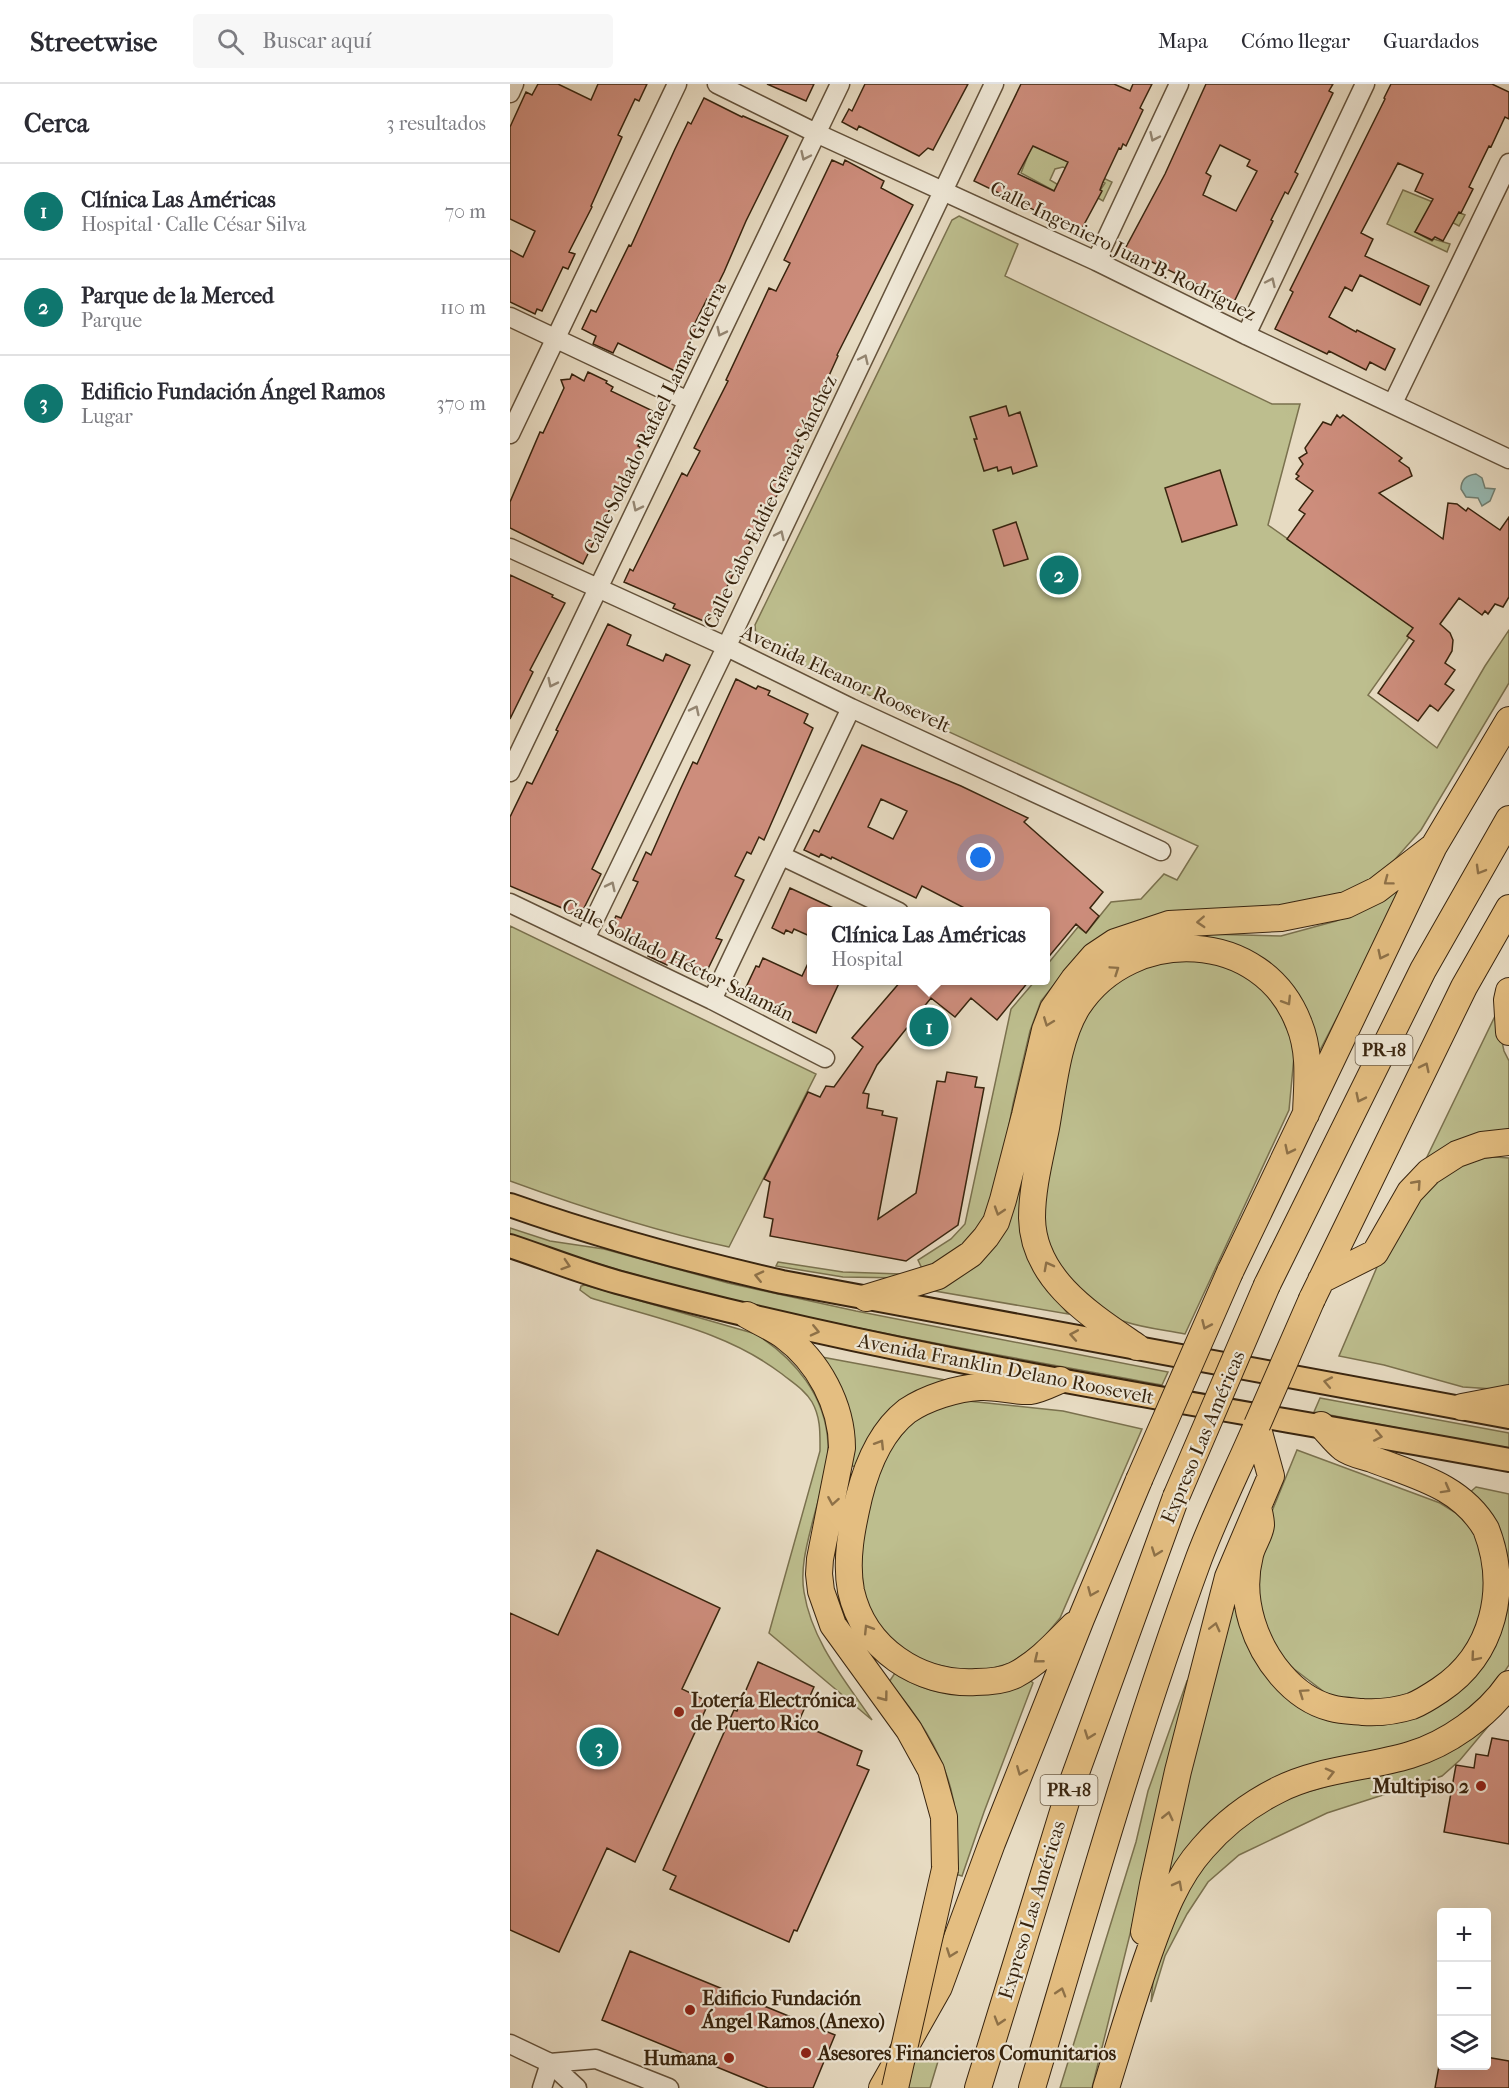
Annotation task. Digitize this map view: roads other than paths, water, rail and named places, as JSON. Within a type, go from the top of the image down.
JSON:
[{"type":"highway","points":[[886,2085],[939,1987],[992,1843],[1081,1619],[1230,1272],[1434,846],[1509,720]]},
{"type":"highway","name":"Expreso Las Américas","points":[[978,2088],[1069,1792],[1176,1497],[1267,1284],[1423,970],[1509,819]]},
{"type":"highway","points":[[866,1298],[938,1276],[971,1254],[996,1222],[1045,1030],[1053,1009],[1074,978],[1094,956],[1115,942],[1169,924],[1281,918],[1346,905],[1377,890],[1434,846]]},
{"type":"highway","name":"PR-18","points":[[1032,2088],[1117,1804],[1200,1557],[1316,1290],[1464,987],[1509,908]]},
{"type":"highway","points":[[1137,1347],[1090,1314],[1055,1280],[1044,1262],[1032,1220],[1034,1192],[1061,1050],[1071,1019],[1087,994],[1120,966],[1159,952],[1201,949],[1216,951],[1249,963],[1279,988],[1299,1023],[1307,1051],[1306,1114]]},
{"type":"highway","points":[[1509,990],[1507,1018],[1509,1032]]},
{"type":"highway","points":[[1316,1290],[1375,1253],[1410,1192],[1429,1172],[1457,1154],[1482,1145],[1509,1142]]},
{"type":"highway","points":[[747,1315],[784,1336],[808,1359],[822,1379],[839,1416],[842,1448],[820,1558],[821,1591],[832,1625],[909,1730],[931,1770],[944,1817],[945,1869],[886,2085]]},
{"type":"highway","points":[[1060,1380],[1030,1391],[980,1387],[960,1390],[920,1404],[899,1419],[884,1437],[866,1470],[855,1517],[848,1575],[857,1609],[876,1642],[901,1662],[933,1678],[950,1682],[995,1682],[1013,1676],[1041,1657],[1081,1619]]},
{"type":"highway","points":[[1462,1407],[1509,1398]]},
{"type":"highway","points":[[1257,1425],[1270,1476],[1257,1518],[1245,1583],[1246,1602],[1260,1645],[1277,1671],[1303,1694],[1318,1703],[1330,1708],[1372,1712],[1396,1711],[1431,1696],[1462,1674],[1482,1650],[1499,1610],[1501,1589],[1495,1549],[1480,1521],[1461,1498],[1431,1481],[1344,1449],[1321,1425]]},
{"type":"highway","points":[[1133,1997],[1153,1884],[1178,1771],[1228,1577],[1257,1518]]},
{"type":"highway","points":[[1106,2088],[1133,1997],[1164,1910],[1182,1876],[1202,1849],[1248,1808],[1279,1790],[1307,1779],[1427,1749],[1464,1728],[1485,1710],[1509,1684]]},
{"type":"main road","points":[[510,1204],[714,1266],[782,1282],[1509,1417]]},
{"type":"main road","name":"Avenida Franklin Delano Roosevelt","points":[[510,1246],[615,1281],[867,1343],[1509,1460]]},
{"type":"street","points":[[510,93],[514,84]]},
{"type":"street","points":[[510,434],[677,84]]},
{"type":"street","name":"Calle Ingeniero Juan B. Rodríguez","points":[[717,84],[816,133],[1096,261],[1246,335],[1509,459]]},
{"type":"street","name":"Calle Soldado Rafael Lamar Guerra","points":[[510,772],[840,84]]},
{"type":"street","name":"Calle Cabo Eddie Gracia Sánchez","points":[[585,939],[994,84]]},
{"type":"street","points":[[1096,261],[1179,84]]},
{"type":"street","points":[[1246,335],[1365,84]]},
{"type":"street","points":[[1393,403],[1509,163]]},
{"type":"street","points":[[510,317],[688,401]]},
{"type":"street","name":"Avenida Eleanor Roosevelt","points":[[510,548],[725,646],[851,708],[1161,851]]},
{"type":"street","points":[[712,1000],[851,708]]},
{"type":"street","points":[[782,856],[889,907]]},
{"type":"street","name":"Calle Soldado Héctor Salamán","points":[[510,903],[712,1000],[825,1058]]},
{"type":"street","points":[[510,2044],[550,2063],[577,2088]]},
{"type":"street","points":[[550,2063],[596,2059],[669,2088]]},
{"type":"street","points":[[542,2088],[550,2063]]},
{"type":"water","points":[[1476,474],[1482,478],[1485,488],[1495,489],[1490,501],[1482,506],[1478,498],[1466,497],[1461,489],[1465,478]]},
{"type":"place","name":"Parque de la Merced","points":[[1059,575]]},
{"type":"place","name":"Clínica Las Américas","points":[[929,1027]]},
{"type":"place","name":"Lotería Electrónica de Puerto Rico","points":[[679,1712]]},
{"type":"place","name":"Edificio Fundación Ángel Ramos","points":[[599,1747]]},
{"type":"place","name":"Multipiso 2","points":[[1481,1786]]},
{"type":"place","name":"Edificio Fundación Ángel Ramos (Anexo)","points":[[690,2010]]},
{"type":"place","name":"Asesores Financieros Comunitarios","points":[[806,2053]]},
{"type":"place","name":"Humana","points":[[729,2058]]}]
